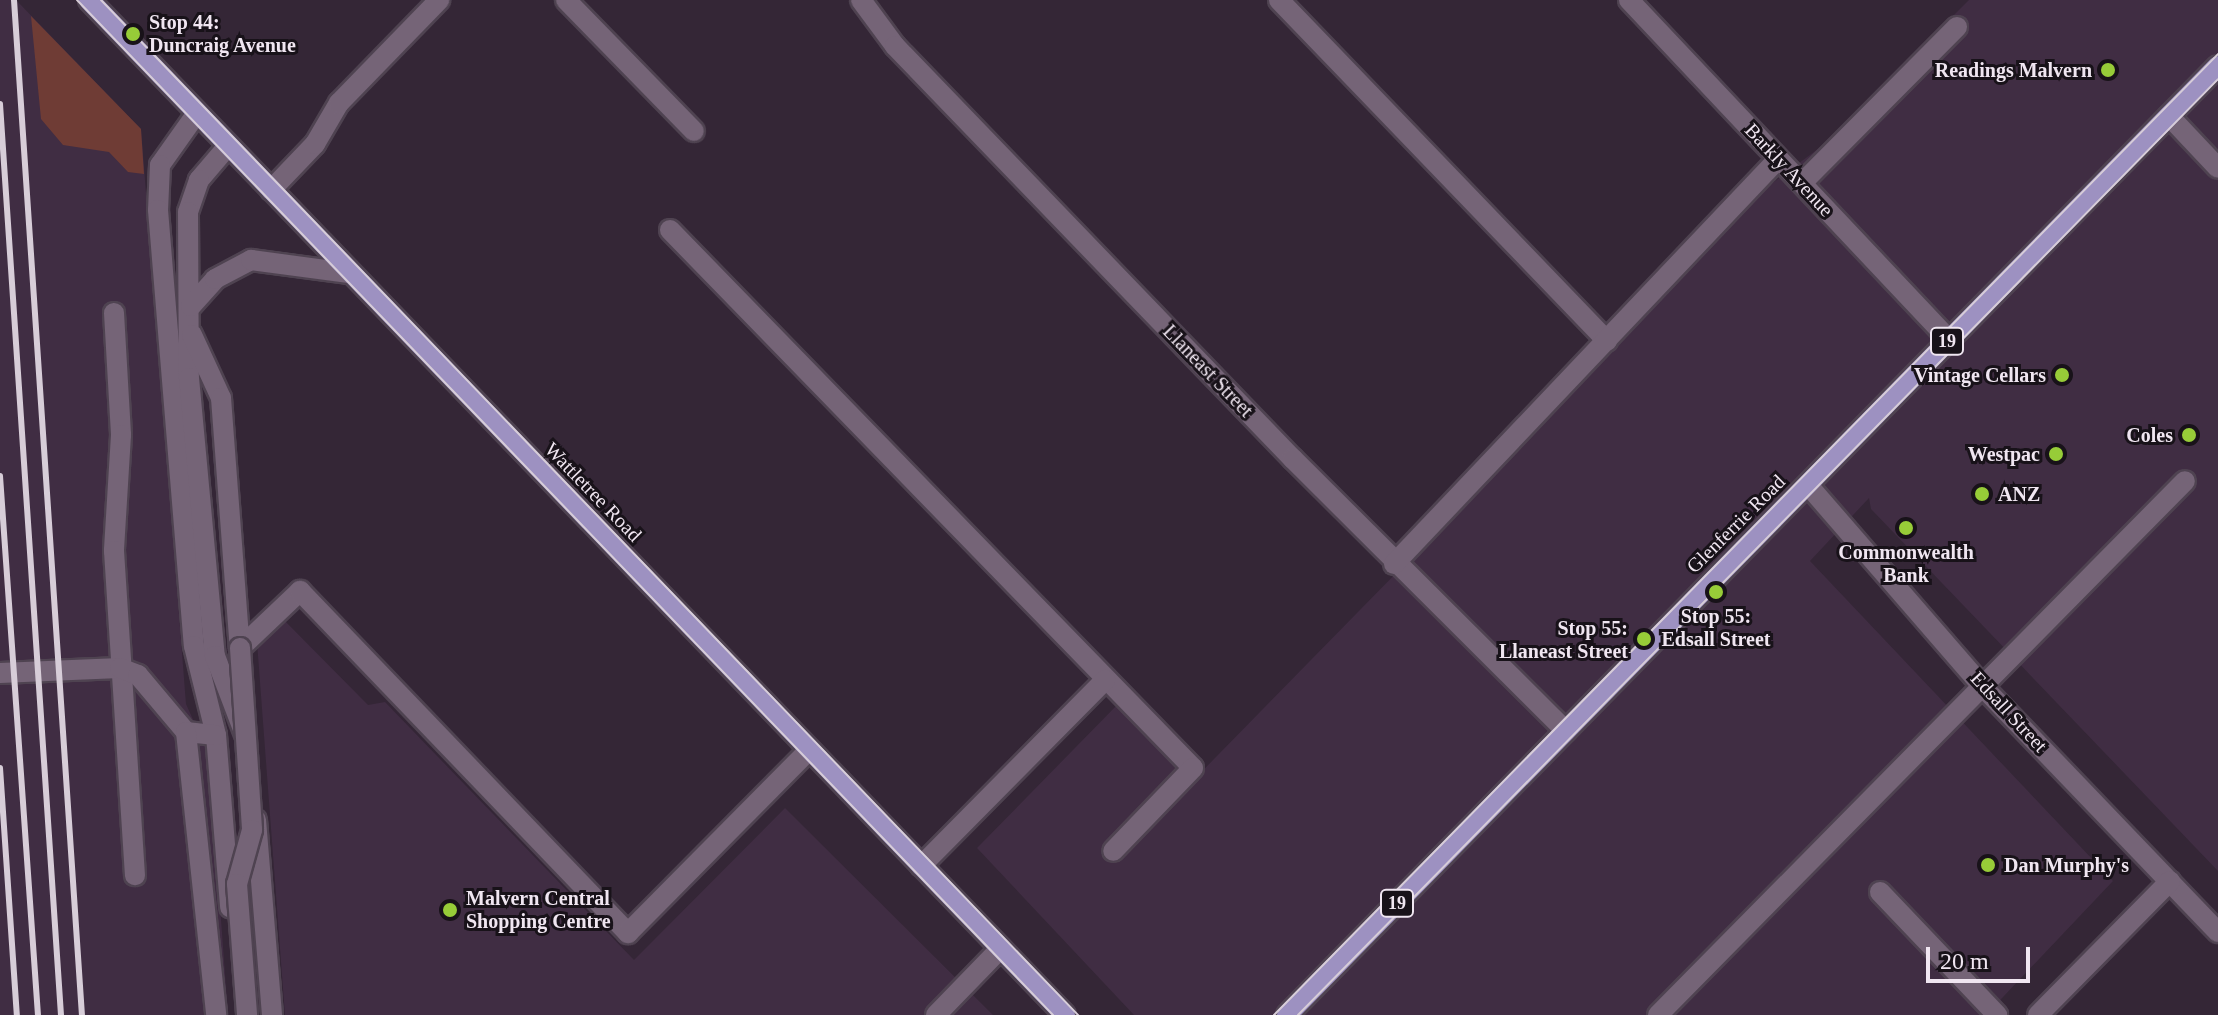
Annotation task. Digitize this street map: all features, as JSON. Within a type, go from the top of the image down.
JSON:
[{"type":"main road","name":"Wattletree Road","points":[[89,0],[1065,1015]]},
{"type":"main road","name":"Glenferrie Road","points":[[1287,1015],[2218,66]]},
{"type":"street","points":[[271,190],[315,144],[339,103],[439,0]]},
{"type":"street","points":[[566,0],[694,131]]},
{"type":"street","name":"Llaneast Street","points":[[861,0],[895,46],[1394,564],[1566,731]]},
{"type":"street","points":[[1279,0],[1607,341]]},
{"type":"street","name":"Barkly Avenue","points":[[1629,0],[1949,339]]},
{"type":"street","points":[[1802,183],[1957,27]]},
{"type":"street","points":[[197,113],[164,156],[158,210],[194,646],[216,735],[239,1015]]},
{"type":"street","points":[[2169,116],[2218,168]]},
{"type":"street","points":[[228,146],[190,201],[189,378],[215,656],[251,748],[272,1015]]},
{"type":"street","points":[[1394,564],[1778,159]]},
{"type":"street","points":[[670,230],[1193,768],[1113,851]]},
{"type":"street","points":[[191,306],[215,279],[251,260],[349,273]]},
{"type":"street","points":[[114,313],[120,668],[135,875]]},
{"type":"street","points":[[191,333],[221,398],[252,830],[237,884],[247,1015]]},
{"type":"street","points":[[1658,1015],[2185,481]]},
{"type":"street","name":"Edsall Street","points":[[1808,485],[1982,686],[2218,932]]},
{"type":"street","points":[[240,648],[300,591],[628,933],[809,750]]},
{"type":"street","points":[[0,673],[120,668],[138,675],[186,732],[216,1015]]},
{"type":"street","points":[[921,866],[1105,680]]},
{"type":"street","points":[[186,732],[216,735]]},
{"type":"street","points":[[2038,1015],[2170,881]]},
{"type":"street","points":[[1880,892],[1997,1015]]},
{"type":"street","points":[[936,1015],[1001,948]]},
{"type":"shaded area","points":[[0,0],[16,0],[141,129],[186,704],[209,755],[228,1015],[0,1015]]},
{"type":"shaded area","points":[[1969,0],[2218,0],[2218,871],[1871,509],[1869,498],[1810,561],[2113,881],[1986,1015],[1134,1015],[977,848],[1118,704],[1181,768],[1119,856],[1598,367],[1750,200],[1827,142]]},
{"type":"shaded area","points":[[31,16],[141,129],[144,174],[128,172],[109,152],[63,145],[41,119]]},
{"type":"shaded area","points":[[282,618],[368,705],[385,702],[634,960],[785,808],[993,1015],[285,1015],[257,642]]},
{"type":"tram line","points":[[77,0],[1053,1015]]},
{"type":"tram line","points":[[101,0],[1078,1015]]},
{"type":"tram line","points":[[1274,1015],[2218,54]]},
{"type":"tram line","points":[[1298,1015],[2218,79]]},
{"type":"railway","points":[[14,0],[82,1015]]},
{"type":"railway","points":[[0,104],[61,1015]]},
{"type":"railway","points":[[0,476],[38,1015]]},
{"type":"railway","points":[[0,768],[17,1015]]},
{"type":"place","name":"Stop 44: Duncraig Avenue","points":[[133,34]]},
{"type":"place","name":"Readings Malvern","points":[[2108,70]]},
{"type":"place","name":"Vintage Cellars","points":[[2062,375]]},
{"type":"place","name":"Coles","points":[[2189,435]]},
{"type":"place","name":"Westpac","points":[[2056,454]]},
{"type":"place","name":"ANZ","points":[[1982,494]]},
{"type":"place","name":"Commonwealth Bank","points":[[1906,528]]},
{"type":"place","name":"Stop 55: Edsall Street","points":[[1716,592]]},
{"type":"place","name":"Stop 55: Llaneast Street","points":[[1644,639]]},
{"type":"place","name":"Dan Murphy's","points":[[1988,865]]},
{"type":"place","name":"Malvern Central Shopping Centre","points":[[450,910]]}]
